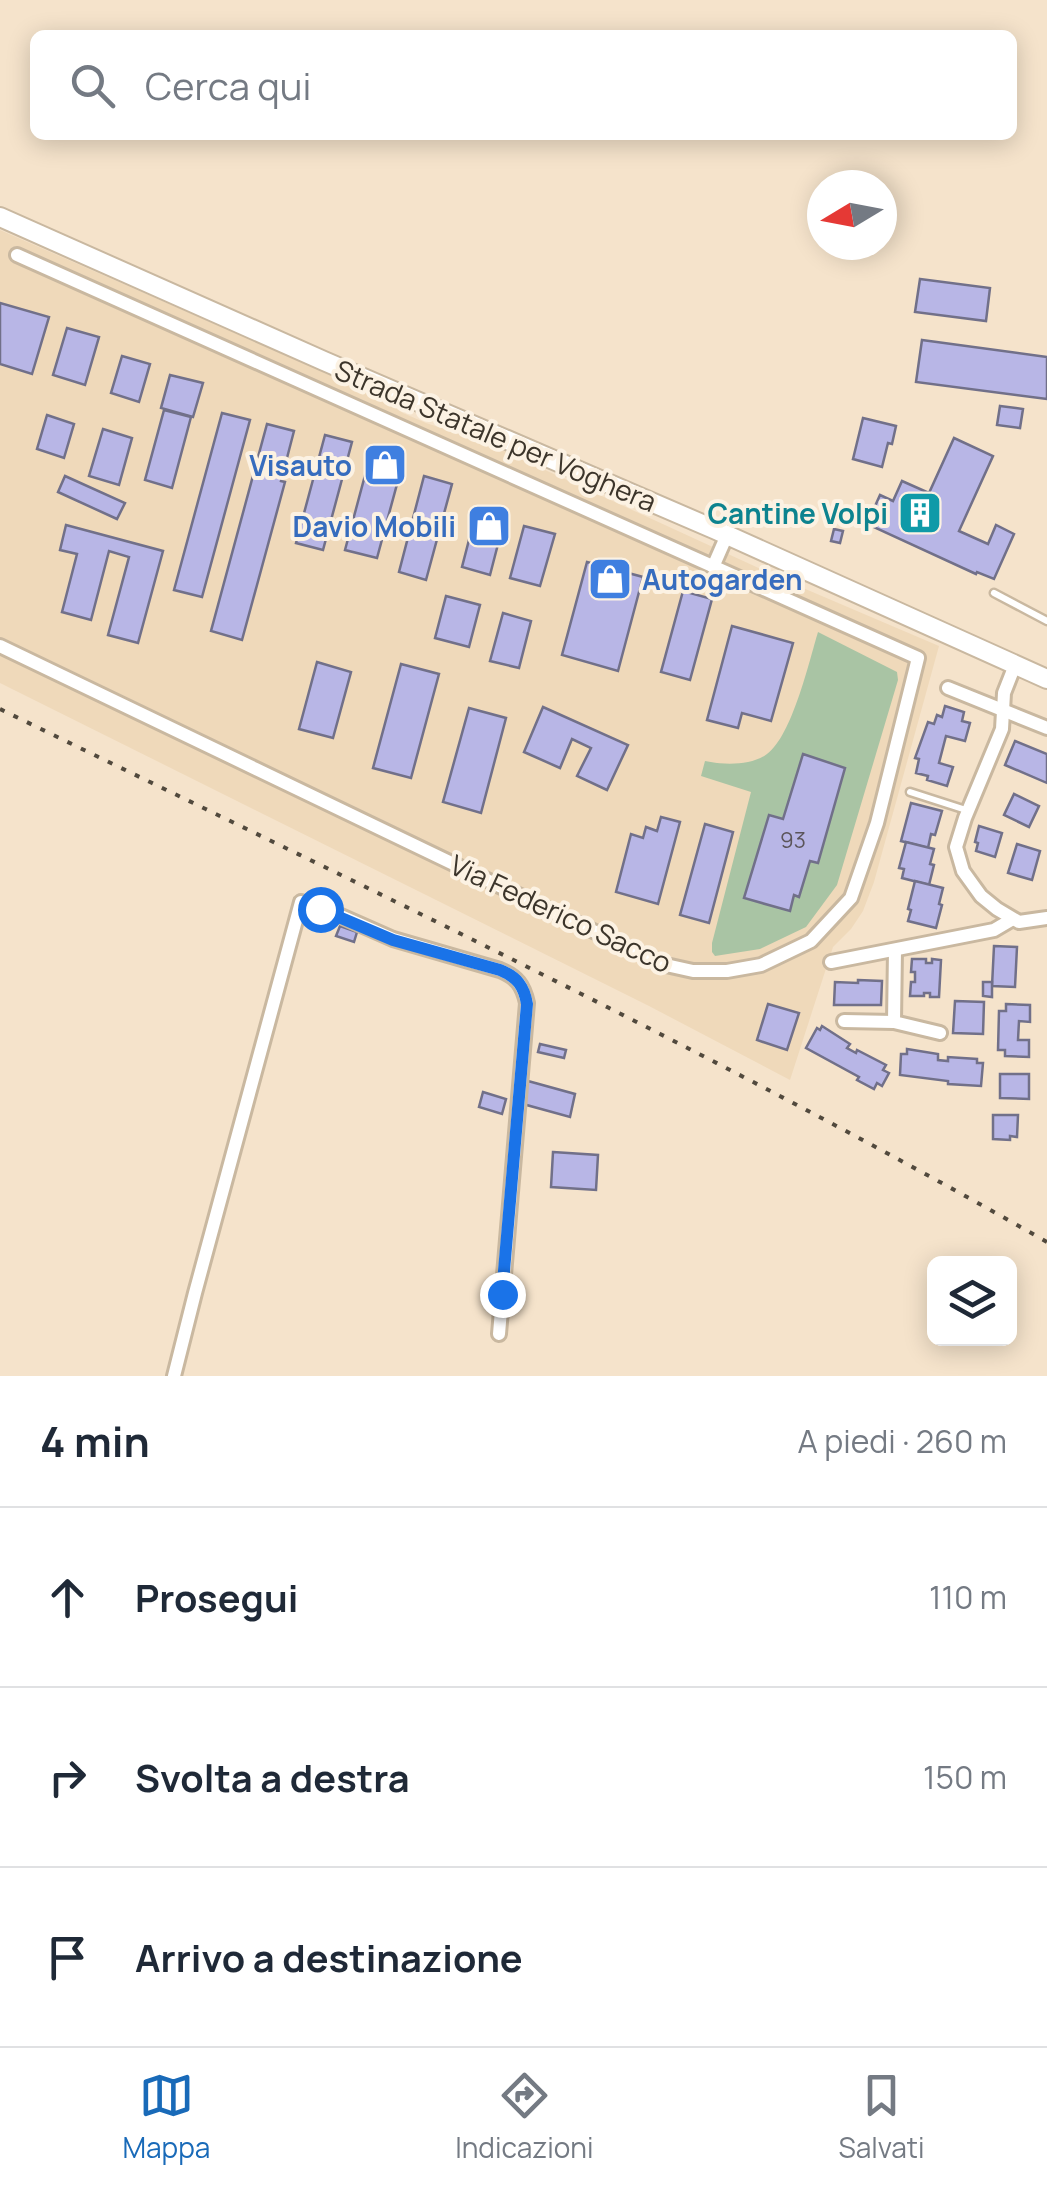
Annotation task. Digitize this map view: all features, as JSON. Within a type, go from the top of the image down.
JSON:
[{"type":"main road","name":"Strada Statale per Voghera","points":[[0,217],[1047,680]]},
{"type":"street","name":"Via Federico Sacco","points":[[0,646],[666,965],[693,971],[728,971],[760,965],[812,941],[851,898],[877,823],[918,658],[16,255]]},
{"type":"street","points":[[123,302],[134,276]]},
{"type":"street","points":[[713,567],[726,535]]},
{"type":"street","points":[[1015,665],[1004,693],[1002,729],[956,847],[963,871],[981,896],[1011,920],[1047,918]]},
{"type":"street","points":[[948,688],[1047,728]]},
{"type":"street","points":[[174,1376],[302,902],[393,940],[500,970],[522,986],[527,1004],[500,1334]]},
{"type":"street","points":[[830,962],[994,930],[1011,920]]},
{"type":"street","points":[[894,1022],[895,950]]},
{"type":"street","points":[[844,1021],[894,1022],[940,1033]]},
{"type":"lane","points":[[994,592],[1047,621]]},
{"type":"lane","points":[[910,792],[968,810]]},
{"type":"shaded area","points":[[0,230],[368,391],[403,413],[482,441],[939,646],[874,882],[863,911],[833,947],[790,1080],[0,683]]},
{"type":"green space","points":[[818,632],[897,672],[898,680],[837,885],[806,927],[760,949],[715,956],[712,943],[751,792],[701,776],[705,761],[745,763],[767,754],[776,745],[798,698]]},
{"type":"building","points":[[920,279],[990,288],[986,321],[915,312]]},
{"type":"building","points":[[0,303],[49,317],[32,374],[0,364]]},
{"type":"building","points":[[67,328],[99,337],[85,385],[53,375]]},
{"type":"building","points":[[922,340],[1047,357],[1047,399],[916,382]]},
{"type":"building","points":[[122,356],[150,364],[139,402],[111,393]]},
{"type":"building","points":[[170,375],[203,383],[193,417],[161,408]]},
{"type":"building","points":[[1000,406],[1023,409],[1020,428],[997,425]]},
{"type":"building","points":[[164,410],[191,417],[172,488],[145,480]]},
{"type":"building","points":[[222,413],[250,420],[202,597],[174,590]]},
{"type":"building","points":[[47,415],[74,424],[64,458],[37,449]]},
{"type":"building","points":[[863,418],[896,426],[882,467],[853,459]]},
{"type":"building","points":[[267,424],[294,431],[281,481],[285,482],[242,640],[211,631]]},
{"type":"building","points":[[103,429],[132,438],[119,485],[89,476]]},
{"type":"building","points":[[325,435],[352,442],[323,550],[296,543]]},
{"type":"building","name":"Cantine Volpi","points":[[954,438],[993,456],[959,531],[988,544],[996,525],[1014,534],[994,579],[867,524],[880,495],[893,501],[902,481],[929,493]]},
{"type":"building","points":[[371,453],[403,462],[377,558],[345,550]]},
{"type":"building","points":[[65,476],[125,503],[117,519],[58,492]]},
{"type":"building","points":[[424,476],[452,484],[426,580],[399,572]]},
{"type":"building","points":[[477,509],[505,517],[490,575],[462,567]]},
{"type":"building","points":[[66,525],[163,551],[138,643],[108,635],[129,557],[109,551],[91,620],[62,612],[77,554],[60,550]]},
{"type":"building","points":[[524,526],[555,534],[540,586],[510,578]]},
{"type":"building","points":[[834,529],[843,531],[840,543],[831,541]]},
{"type":"building","points":[[587,562],[643,577],[618,671],[562,655]]},
{"type":"building","points":[[683,591],[712,599],[690,680],[661,672]]},
{"type":"building","points":[[446,596],[480,605],[469,647],[435,638]]},
{"type":"building","points":[[503,613],[531,621],[519,668],[490,661]]},
{"type":"building","points":[[732,626],[793,643],[771,721],[742,713],[738,728],[707,720]]},
{"type":"building","points":[[317,662],[351,672],[333,738],[299,729]]},
{"type":"building","points":[[401,664],[439,674],[411,778],[373,768]]},
{"type":"building","points":[[945,706],[964,712],[962,721],[970,723],[965,741],[946,736],[939,763],[953,767],[947,786],[916,773],[919,759],[915,758],[928,722],[934,724],[937,715],[942,717]]},
{"type":"building","points":[[543,707],[628,745],[607,790],[577,776],[591,748],[572,739],[560,768],[524,752]]},
{"type":"building","points":[[469,708],[506,718],[481,813],[443,802]]},
{"type":"building","points":[[1015,741],[1047,754],[1047,783],[1005,765]]},
{"type":"building","points":[[803,754],[845,768],[818,863],[810,861],[799,897],[794,895],[790,911],[744,898],[769,815],[783,819]]},
{"type":"building","points":[[1014,794],[1039,806],[1029,827],[1004,815]]},
{"type":"building","points":[[911,803],[942,811],[928,848],[901,841]]},
{"type":"building","points":[[661,817],[680,822],[658,904],[616,892],[631,834],[643,838],[646,827],[657,831]]},
{"type":"building","points":[[705,824],[733,832],[709,923],[680,915]]},
{"type":"building","points":[[979,826],[1002,833],[995,857],[976,851]]},
{"type":"building","points":[[906,842],[934,849],[929,885],[902,878],[904,869],[899,868]]},
{"type":"building","points":[[1017,844],[1040,851],[1032,880],[1008,873]]},
{"type":"building","points":[[915,881],[943,888],[936,928],[908,921]]},
{"type":"building","points":[[340,926],[357,932],[354,942],[336,936]]},
{"type":"building","points":[[994,946],[1017,947],[1015,987],[992,986]]},
{"type":"building","points":[[912,959],[926,959],[926,963],[941,960],[939,997],[930,997],[930,993],[910,996],[911,982],[915,982]]},
{"type":"building","points":[[882,981],[881,1005],[834,1005],[835,982]]},
{"type":"building","points":[[983,982],[992,982],[992,997],[983,996]]},
{"type":"building","points":[[955,1001],[984,1002],[983,1034],[953,1033]]},
{"type":"building","points":[[768,1004],[799,1013],[787,1050],[757,1040]]},
{"type":"building","points":[[1006,1004],[1030,1005],[1030,1022],[1019,1021],[1018,1040],[1029,1040],[1029,1057],[1005,1056],[1005,1050],[998,1050],[999,1011],[1006,1011]]},
{"type":"building","points":[[822,1026],[850,1044],[847,1048],[886,1065],[883,1070],[889,1073],[882,1086],[877,1083],[874,1089],[806,1048]]},
{"type":"building","points":[[540,1044],[566,1050],[564,1058],[538,1052]]},
{"type":"building","points":[[907,1049],[938,1054],[938,1060],[977,1059],[977,1063],[983,1063],[981,1086],[900,1075],[901,1054],[907,1054]]},
{"type":"building","points":[[1000,1074],[1029,1074],[1029,1099],[1000,1098]]},
{"type":"building","points":[[528,1081],[575,1094],[570,1117],[523,1104]]},
{"type":"building","points":[[483,1092],[506,1099],[502,1114],[479,1107]]},
{"type":"building","points":[[993,1115],[1018,1115],[1017,1137],[993,1139]]},
{"type":"building","points":[[553,1152],[598,1155],[596,1190],[551,1187]]},
{"type":"railway","points":[[0,709],[659,1033],[1047,1242]]},
{"type":"place","name":"Visauto","points":[[385,465]]},
{"type":"place","name":"Cantine Volpi","points":[[920,513]]},
{"type":"place","name":"Davio Mobili","points":[[489,526]]},
{"type":"place","name":"Autogarden","points":[[610,579]]},
{"type":"route","points":[[320,909],[393,940],[508,973],[525,992],[502,1294]]}]
